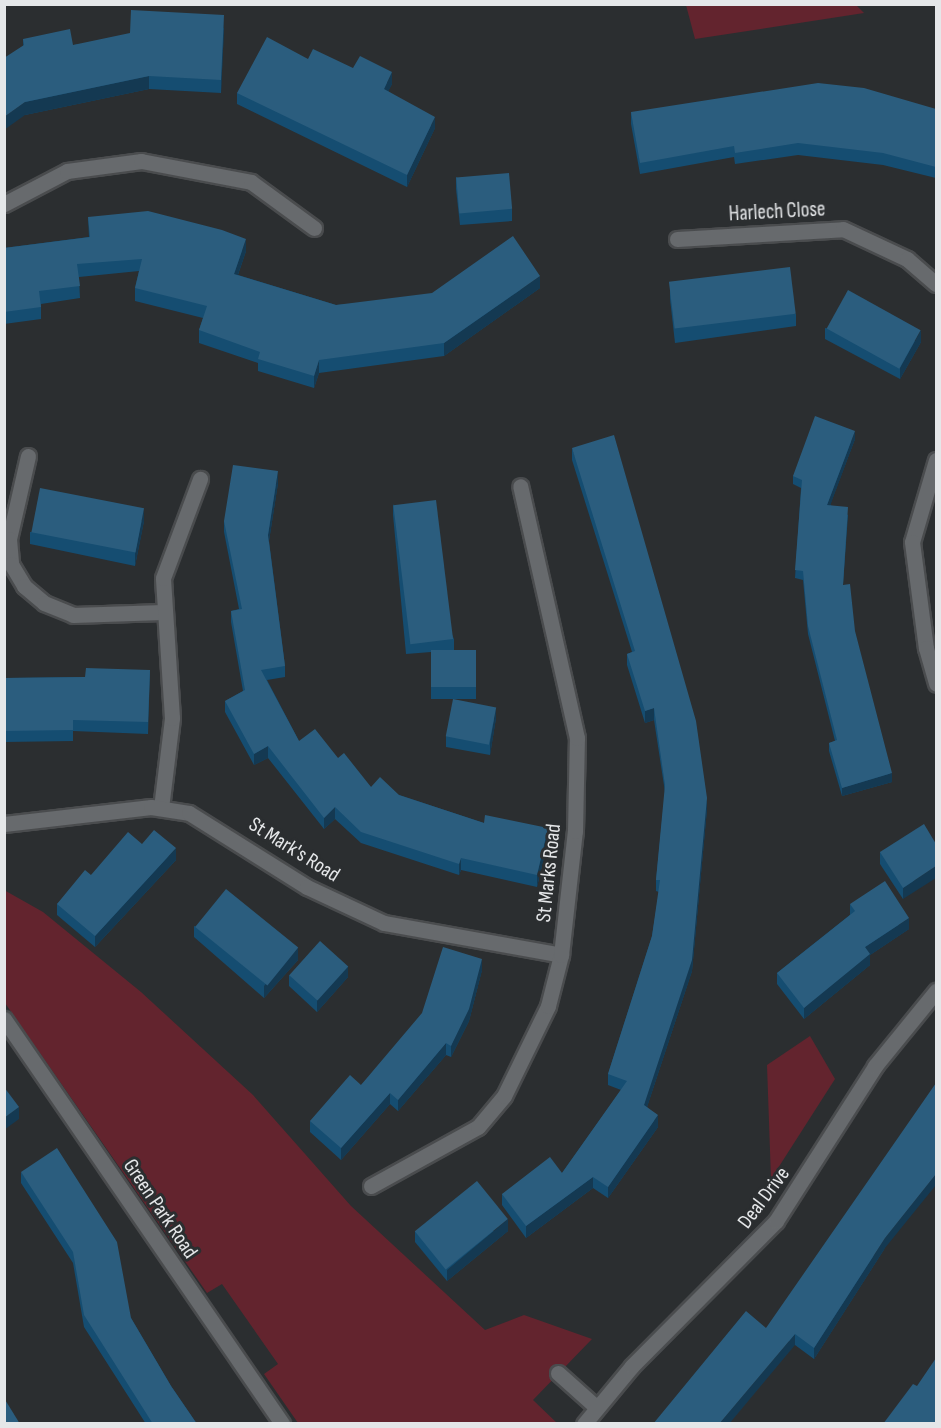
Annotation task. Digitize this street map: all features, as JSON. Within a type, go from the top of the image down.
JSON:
[{"type":"street","points":[[4,204],[67,171],[141,161],[251,182],[314,228]]},
{"type":"street","name":"Harlech Close","points":[[677,239],[843,229],[907,259],[936,284]]},
{"type":"street","points":[[28,456],[9,538],[11,564],[24,586],[44,603],[73,615],[163,612]]},
{"type":"street","points":[[936,460],[912,542],[936,684]]},
{"type":"street","points":[[161,808],[172,718],[163,612],[163,578],[200,479]]},
{"type":"street","name":"St Marks Road","points":[[370,1186],[478,1127],[504,1096],[548,1006],[561,955],[576,831],[577,738],[520,486]]},
{"type":"street","name":"St Mark's Road","points":[[4,824],[161,808],[189,813],[218,828],[307,887],[384,923],[561,955]]},
{"type":"street","name":"Deal Drive","points":[[584,1424],[596,1407],[776,1221],[875,1066],[936,991]]},
{"type":"street","name":"Green Park Road","points":[[4,1018],[282,1424]]},
{"type":"street","points":[[558,1373],[596,1407]]},
{"type":"shaded area","points":[[686,5],[856,5],[864,13],[695,39]]},
{"type":"shaded area","points":[[4,890],[43,912],[141,992],[253,1095],[351,1206],[485,1330],[524,1315],[592,1339],[533,1400],[557,1423],[298,1423],[264,1374],[278,1364],[222,1284],[207,1293],[5,1003]]},
{"type":"shaded area","points":[[810,1036],[835,1079],[771,1179],[767,1065]]},
{"type":"building","points":[[131,10],[224,15],[221,80],[149,76],[25,102],[4,117],[4,58],[24,45],[23,39],[70,29],[73,45],[130,33]]},
{"type":"building","points":[[267,37],[308,59],[313,49],[353,68],[360,56],[392,72],[384,89],[435,117],[407,175],[237,93]]},
{"type":"building","points":[[818,83],[864,88],[936,109],[936,167],[883,153],[798,143],[735,153],[734,146],[640,163],[631,112]]},
{"type":"building","points":[[509,173],[512,209],[459,213],[456,178]]},
{"type":"building","points":[[148,211],[222,230],[246,239],[234,274],[336,305],[432,293],[513,236],[540,276],[444,343],[319,360],[314,376],[258,359],[260,352],[199,330],[207,306],[135,288],[142,259],[77,264],[80,286],[39,291],[41,307],[4,312],[4,248],[90,237],[88,217]]},
{"type":"building","points":[[790,267],[796,314],[675,329],[669,282]]},
{"type":"building","points":[[848,290],[921,330],[899,369],[827,328]]},
{"type":"building","points":[[815,416],[855,431],[827,505],[848,507],[843,585],[850,584],[855,631],[892,773],[842,788],[829,743],[837,740],[808,626],[803,571],[795,570],[802,480],[793,476]]},
{"type":"building","points":[[614,435],[696,721],[707,798],[692,960],[644,1105],[658,1115],[608,1187],[593,1177],[526,1226],[502,1194],[550,1157],[562,1173],[627,1081],[608,1074],[652,936],[660,880],[656,880],[665,785],[654,708],[645,711],[627,654],[635,651],[572,448]]},
{"type":"building","points":[[233,465],[278,471],[268,535],[285,666],[261,670],[299,741],[315,729],[338,758],[344,753],[371,787],[380,777],[399,795],[484,823],[485,815],[548,828],[537,875],[461,858],[459,864],[361,832],[335,807],[324,818],[268,746],[254,754],[225,701],[245,690],[231,611],[242,609],[224,521]]},
{"type":"building","points":[[40,488],[144,508],[135,552],[31,532]]},
{"type":"building","points":[[436,500],[453,639],[410,644],[393,505]]},
{"type":"building","points":[[431,650],[476,650],[476,687],[431,687]]},
{"type":"building","points":[[86,668],[150,670],[148,722],[73,720],[73,730],[4,731],[4,678],[85,677]]},
{"type":"building","points":[[453,699],[496,707],[489,745],[446,736]]},
{"type":"building","points":[[924,824],[936,844],[936,866],[903,888],[880,852]]},
{"type":"building","points":[[154,830],[176,848],[95,936],[57,904],[85,870],[91,875],[128,832],[142,844]]},
{"type":"building","points":[[885,881],[909,918],[865,947],[870,954],[804,1008],[777,973],[855,911],[850,904]]},
{"type":"building","points":[[226,889],[298,948],[267,986],[195,927]]},
{"type":"building","points":[[320,941],[348,966],[317,1001],[289,975]]},
{"type":"building","points":[[443,947],[482,959],[469,1009],[451,1046],[446,1043],[398,1100],[390,1093],[341,1148],[310,1121],[350,1075],[361,1085],[422,1013]]},
{"type":"building","points":[[936,1083],[936,1174],[885,1238],[814,1348],[795,1334],[719,1424],[653,1424],[746,1311],[766,1328]]},
{"type":"building","points":[[4,1087],[19,1107],[4,1118]]},
{"type":"building","points":[[57,1148],[117,1242],[131,1318],[171,1386],[197,1424],[153,1424],[84,1315],[73,1252],[21,1172]]},
{"type":"building","points":[[477,1181],[508,1219],[446,1269],[415,1231]]},
{"type":"building","points":[[936,1358],[936,1424],[883,1424],[913,1384],[917,1386]]},
{"type":"building","points":[[4,1398],[20,1424],[4,1424]]}]
